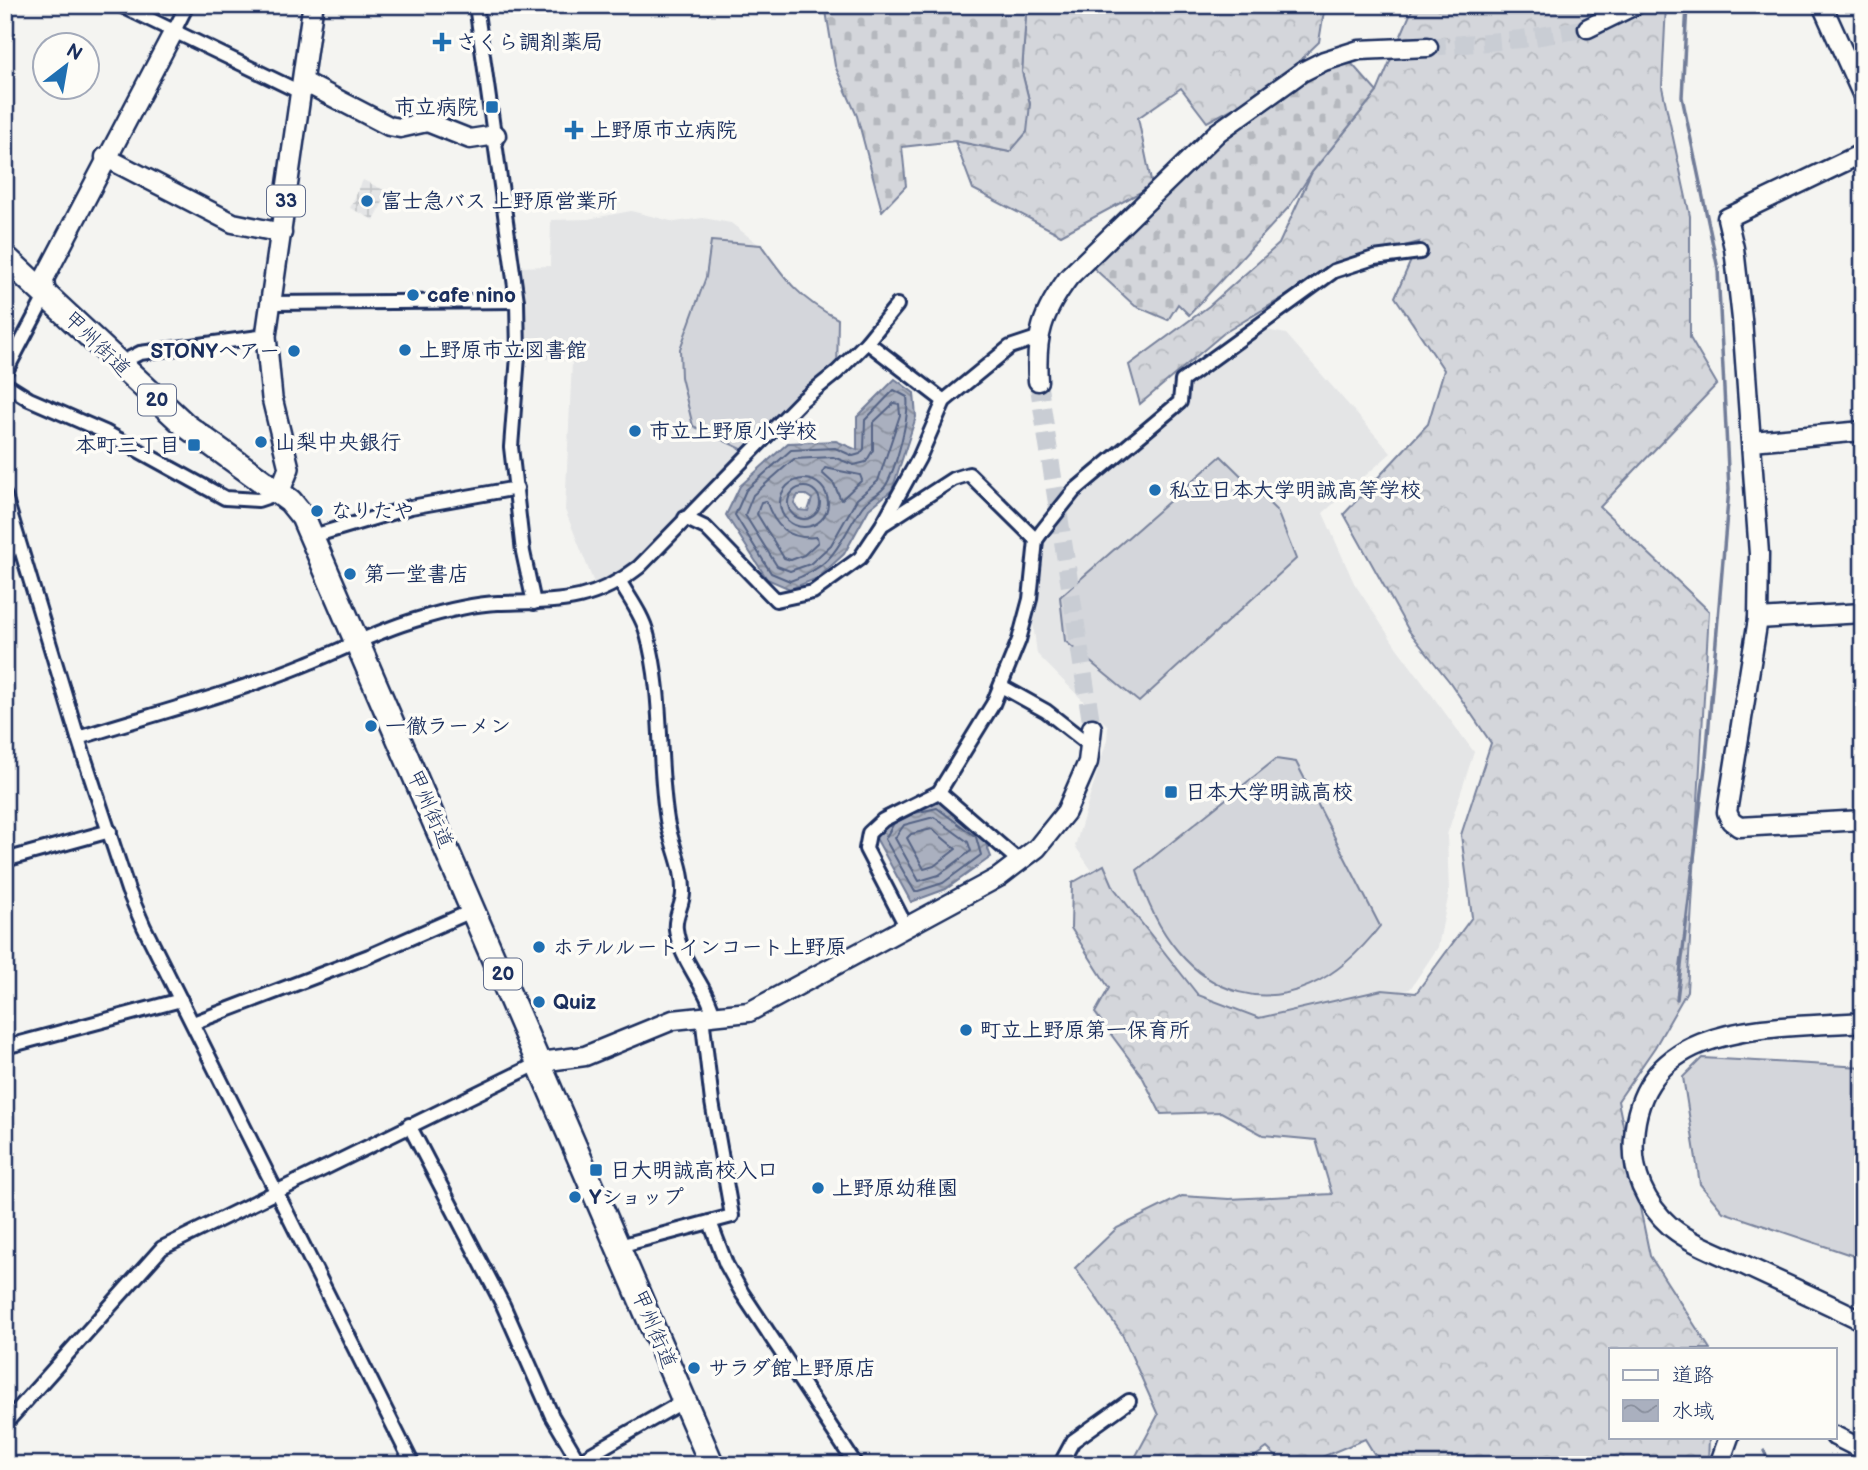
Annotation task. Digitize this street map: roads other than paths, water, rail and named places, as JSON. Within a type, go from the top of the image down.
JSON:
[{"type":"highway","name":"甲州街道","points":[[5,257],[186,425],[279,493],[303,517],[541,1062],[712,1465]]},
{"type":"main road","name":"33","points":[[279,493],[289,468],[272,398],[267,336],[313,5]]},
{"type":"street","points":[[120,5],[389,126],[400,128],[427,122],[470,139],[496,135]]},
{"type":"street","points":[[5,373],[46,295],[44,279],[187,5]]},
{"type":"street","points":[[476,5],[517,301],[518,356],[512,447],[520,532],[534,603]]},
{"type":"street","points":[[1588,28],[1636,5]]},
{"type":"street","points":[[1822,5],[1863,96]]},
{"type":"street","points":[[1038,381],[1037,338],[1045,313],[1069,277],[1218,132],[1324,61],[1359,50],[1427,47]]},
{"type":"street","points":[[1863,153],[1727,218],[1734,248],[1742,319],[1759,554],[1758,619],[1727,812],[1731,821],[1739,827],[1863,820]]},
{"type":"street","points":[[105,158],[233,223],[282,233]]},
{"type":"street","points":[[907,928],[866,849],[869,833],[883,820],[939,792],[1001,686],[1030,599],[1036,540],[1074,491],[1180,402],[1182,381],[1334,271],[1374,258],[1420,251]]},
{"type":"street","points":[[270,303],[517,301]]},
{"type":"street","points":[[78,738],[188,705],[306,664],[412,621],[496,603],[534,603],[584,598],[620,582],[639,567],[800,401],[837,372],[897,306]]},
{"type":"street","points":[[118,364],[140,353],[267,336]]},
{"type":"street","points":[[685,519],[706,528],[776,600],[813,592],[860,558],[882,525],[919,458],[944,401],[1010,347],[1037,338]]},
{"type":"street","points":[[867,342],[944,401]]},
{"type":"street","points":[[5,384],[29,399],[106,432],[225,498],[258,500],[279,493]]},
{"type":"street","points":[[1752,441],[1863,431]]},
{"type":"street","points":[[882,525],[953,479],[969,474],[1036,540]]},
{"type":"street","points":[[313,536],[411,507],[517,488]]},
{"type":"street","points":[[5,496],[78,738],[128,890],[412,1465]]},
{"type":"street","points":[[7,557],[17,540]]},
{"type":"street","points":[[619,1246],[732,1216],[712,1102],[708,1016],[712,1005],[678,946],[675,925],[683,895],[681,868],[667,823],[659,760],[660,714],[648,635],[620,582]]},
{"type":"street","points":[[1758,619],[1863,613]]},
{"type":"street","points":[[1001,686],[1046,711],[1092,747]]},
{"type":"street","points":[[5,1424],[162,1248],[541,1062],[585,1056],[644,1029],[673,1020],[749,1012],[965,898],[1020,862],[1058,824],[1083,775],[1092,747],[1092,728]]},
{"type":"street","points":[[939,792],[1020,862]]},
{"type":"street","points":[[5,860],[110,831]]},
{"type":"street","points":[[193,1023],[369,956],[474,910]]},
{"type":"street","points":[[5,1047],[181,1000]]},
{"type":"street","points":[[1863,1022],[1735,1033],[1699,1042],[1668,1062],[1655,1077],[1637,1110],[1633,1143],[1639,1182],[1657,1212],[1678,1232],[1700,1246],[1863,1321]]},
{"type":"street","points":[[409,1125],[503,1305],[552,1416],[580,1463],[684,1401]]},
{"type":"street","points":[[710,1222],[726,1264],[749,1304],[856,1465]]},
{"type":"street","points":[[1060,1465],[1073,1441],[1129,1401]]},
{"type":"street","points":[[1836,1436],[1863,1450]]},
{"type":"street","points":[[1719,1465],[1729,1438]]},
{"type":"water","points":[[895,379],[914,393],[916,417],[892,490],[869,509],[844,554],[818,578],[790,589],[767,579],[726,515],[740,486],[788,443],[836,441],[857,450],[857,417]],"holes":[[[798,495],[806,495],[812,499],[808,511],[799,510],[794,503]]]},
{"type":"water","points":[[937,800],[982,833],[991,857],[946,889],[911,902],[876,838],[893,811]]},
{"type":"waterway","points":[[1677,999],[1706,759],[1729,489],[1718,269],[1682,97],[1687,5]]},
{"type":"waterway","points":[[1764,1451],[1771,1465]]},
{"type":"tunnel","points":[[1428,47],[1522,39],[1588,28]]},
{"type":"tunnel","points":[[1038,381],[1092,728]]},
{"type":"place","name":"さくら調剤薬局","points":[[442,42]]},
{"type":"place","name":"市立病院","points":[[492,107]]},
{"type":"place","name":"上野原市立病院","points":[[574,130]]},
{"type":"place","name":"富士急バス 上野原営業所","points":[[367,201]]},
{"type":"place","name":"cafe nino","points":[[413,295]]},
{"type":"place","name":"上野原市立図書館","points":[[405,350]]},
{"type":"place","name":"STONYヘアー","points":[[294,351]]},
{"type":"place","name":"市立上野原小学校","points":[[635,431]]},
{"type":"place","name":"山梨中央銀行","points":[[261,442]]},
{"type":"place","name":"本町三丁目","points":[[194,445]]},
{"type":"place","name":"私立日本大学明誠高等学校","points":[[1155,490]]},
{"type":"place","name":"なりたや","points":[[317,511]]},
{"type":"place","name":"第一堂書店","points":[[350,574]]},
{"type":"place","name":"一徹ラーメン","points":[[371,726]]},
{"type":"place","name":"日本大学明誠高校","points":[[1171,792]]},
{"type":"place","name":"ホテルルートインコート上野原","points":[[539,947]]},
{"type":"place","name":"Quiz","points":[[539,1002]]},
{"type":"place","name":"町立上野原第一保育所","points":[[966,1030]]},
{"type":"place","name":"日大明誠高校入口","points":[[596,1170]]},
{"type":"place","name":"上野原幼稚園","points":[[818,1188]]},
{"type":"place","name":"Yショップ","points":[[575,1197]]},
{"type":"place","name":"サラダ館上野原店","points":[[694,1368]]}]
